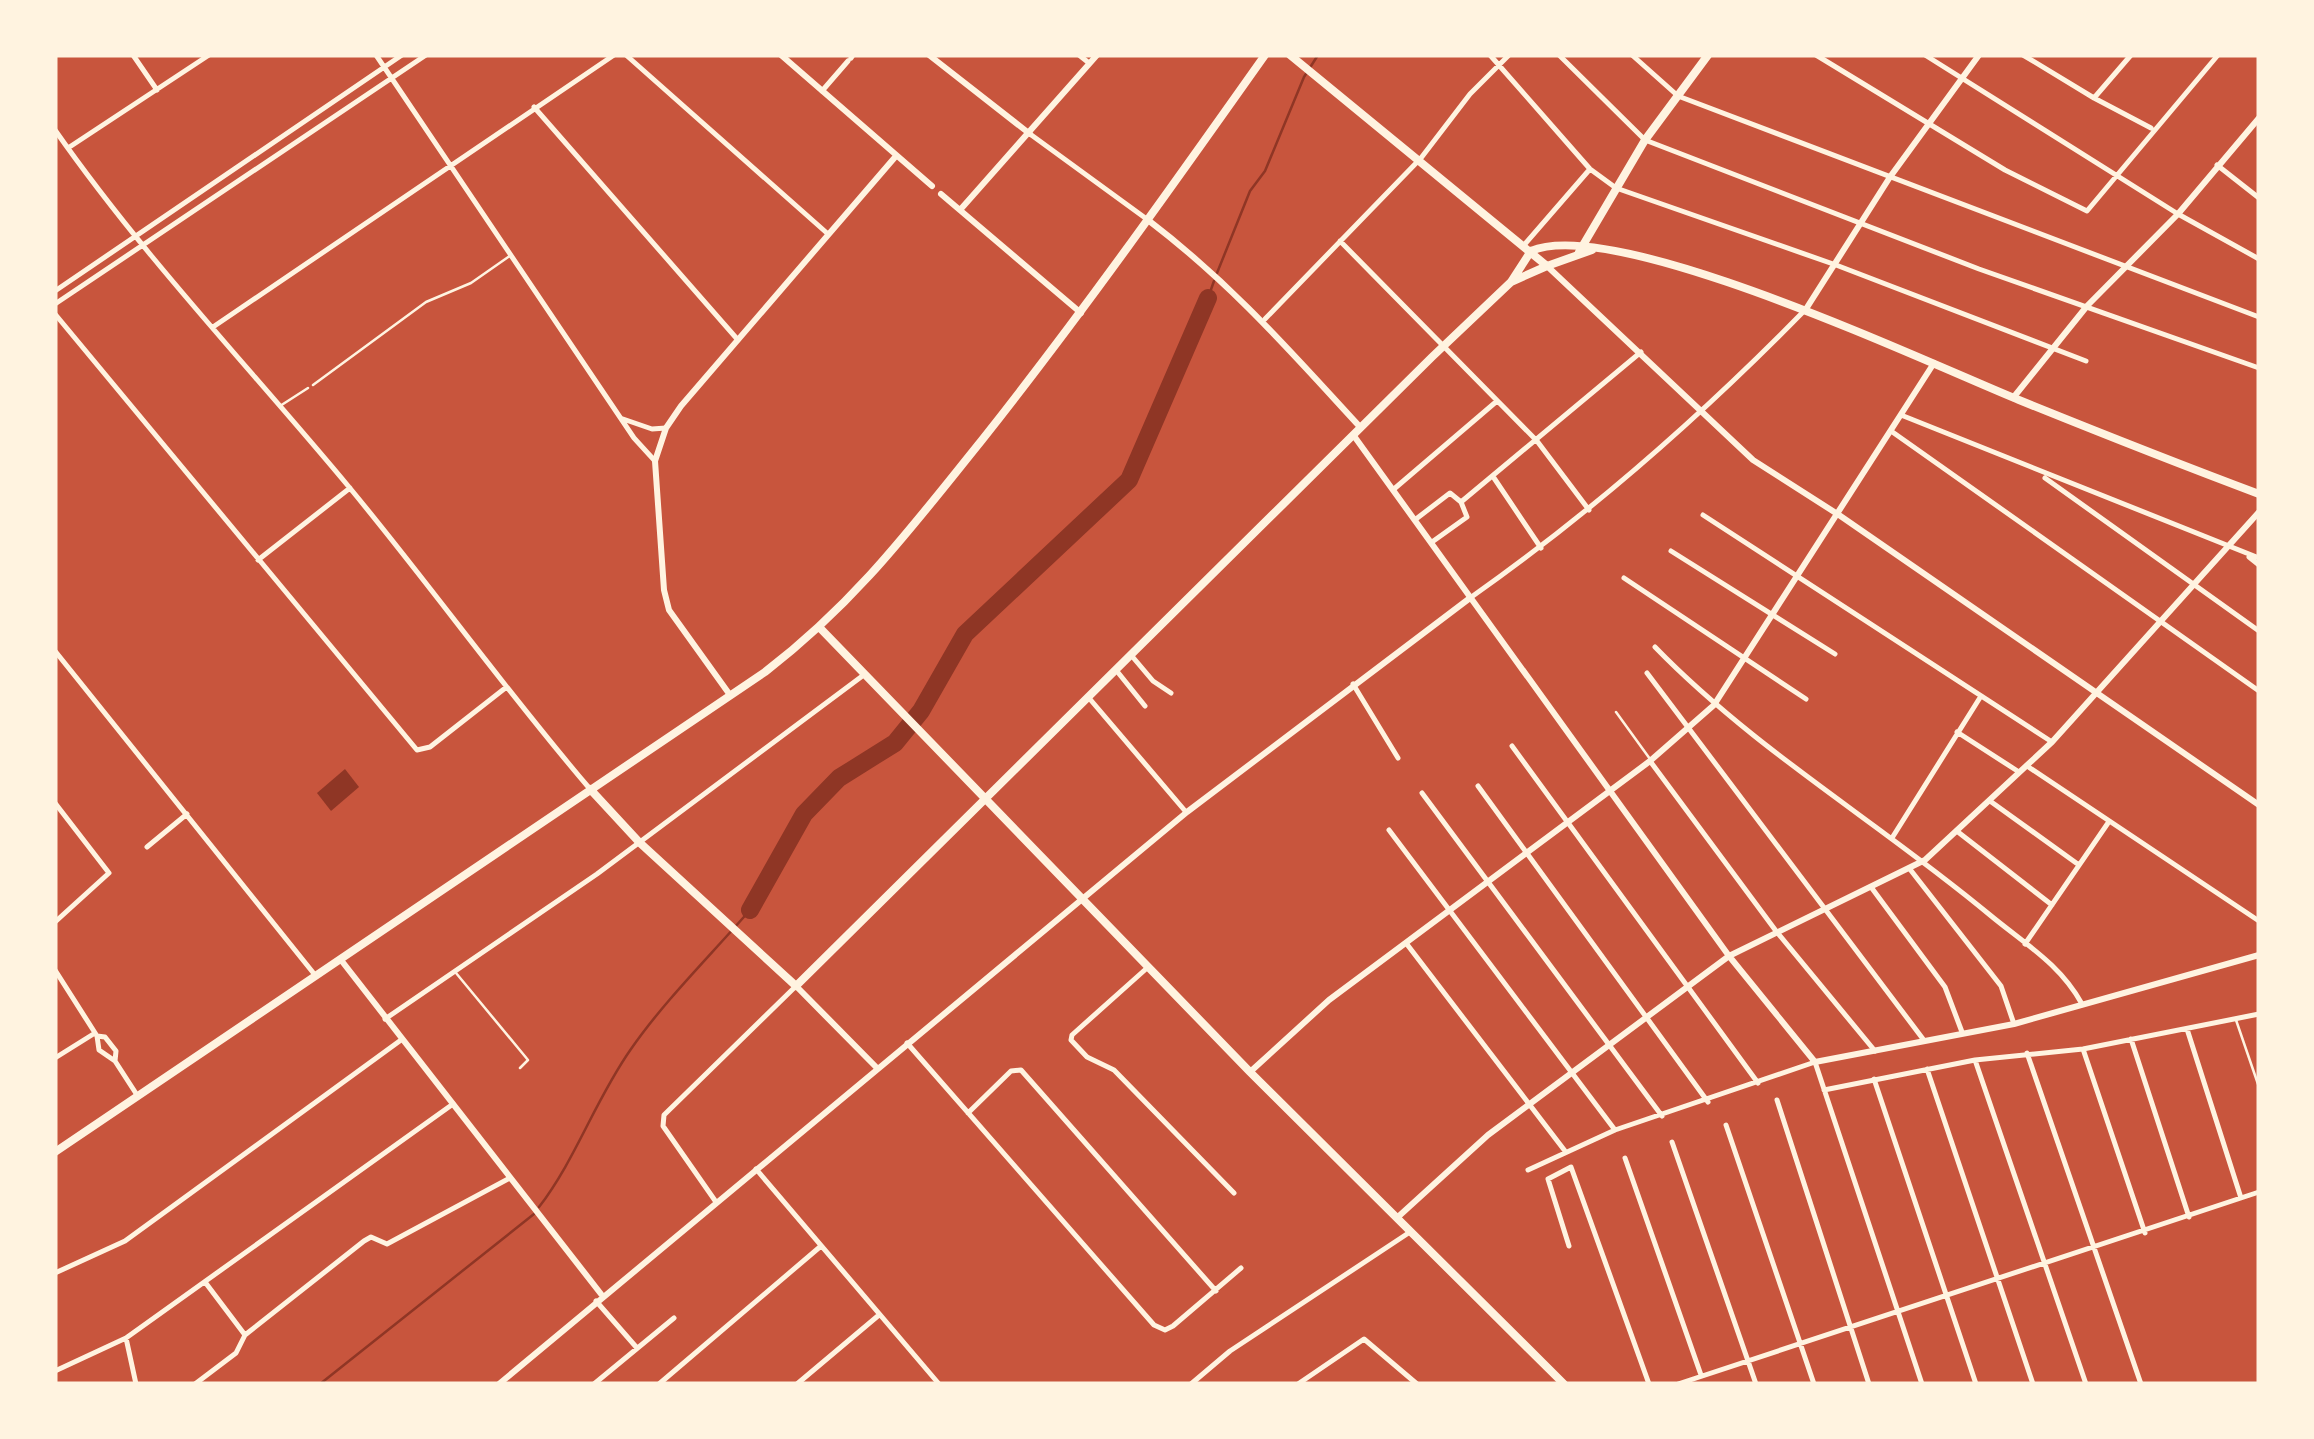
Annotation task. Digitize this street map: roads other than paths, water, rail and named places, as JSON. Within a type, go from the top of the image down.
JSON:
[{"type":"main road","points":[[55,1152],[730,695],[820,628],[878,570],[1081,313],[1265,55]]},
{"type":"main road","points":[[1290,55],[1421,158],[1546,266]]},
{"type":"main road","points":[[590,789],[639,842],[796,986],[984,796],[1511,282],[1580,251],[1645,140],[1708,55]]},
{"type":"main road","points":[[1527,248],[1599,248],[1806,309],[2014,398],[2259,494]]},
{"type":"main road","points":[[1511,282],[1527,248]]},
{"type":"main road","points":[[820,628],[1250,1072],[1564,1384]]},
{"type":"street","points":[[133,55],[157,90]]},
{"type":"street","points":[[68,148],[209,55]]},
{"type":"street","points":[[376,55],[655,461]]},
{"type":"street","points":[[55,292],[402,55]]},
{"type":"street","points":[[55,304],[426,55]]},
{"type":"street","points":[[214,326],[614,55]]},
{"type":"street","points":[[626,55],[828,234]]},
{"type":"street","points":[[781,55],[932,186]]},
{"type":"street","points":[[929,55],[1205,263],[1265,320],[1358,432],[1470,598],[1729,956],[1814,1062],[1922,1384]]},
{"type":"street","points":[[1079,55],[1089,64]]},
{"type":"street","points":[[960,210],[1097,55]]},
{"type":"street","points":[[1490,55],[1590,169],[1616,188],[1836,265],[2086,362]]},
{"type":"street","points":[[1265,320],[1421,158],[1508,55]]},
{"type":"street","points":[[1559,55],[1645,140],[1862,225],[2259,368]]},
{"type":"street","points":[[1632,55],[1678,96],[2259,317]]},
{"type":"street","points":[[1816,55],[2083,211],[2090,209],[2152,129],[2218,55]]},
{"type":"street","points":[[1925,55],[2178,214],[2259,259]]},
{"type":"street","points":[[499,1384],[1187,812],[1353,684],[1541,548],[1702,413],[1806,309],[1890,177],[1979,55]]},
{"type":"street","points":[[2023,55],[2152,129]]},
{"type":"street","points":[[2094,98],[2131,55]]},
{"type":"street","points":[[822,91],[851,58]]},
{"type":"street","points":[[534,106],[738,340]]},
{"type":"street","points":[[2014,398],[2050,348],[2124,265],[2178,214],[2259,118]]},
{"type":"street","points":[[55,130],[137,236],[350,488],[504,688],[590,789]]},
{"type":"street","points":[[264,148],[271,158]]},
{"type":"street","points":[[730,695],[669,610],[655,461],[666,428],[896,156]]},
{"type":"street","points":[[2217,165],[2259,198]]},
{"type":"street","points":[[1527,248],[1590,169]]},
{"type":"street","points":[[941,194],[1081,313]]},
{"type":"street","points":[[1340,242],[1537,441],[1589,510]]},
{"type":"street","points":[[1546,266],[1752,460],[1839,515],[2259,806]]},
{"type":"street","points":[[55,314],[417,750],[430,748],[504,688]]},
{"type":"street","points":[[1461,502],[1641,352]]},
{"type":"street","points":[[1250,1072],[1329,1000],[1650,761],[1714,705],[1934,362]]},
{"type":"street","points":[[1394,489],[1497,401]]},
{"type":"street","points":[[1901,415],[2231,546],[2259,561]]},
{"type":"street","points":[[623,419],[652,429],[666,428]]},
{"type":"street","points":[[1891,431],[2259,691]]},
{"type":"street","points":[[2039,473],[2259,631]]},
{"type":"street","points":[[1494,478],[1541,548]]},
{"type":"street","points":[[258,560],[350,488]]},
{"type":"street","points":[[1416,519],[1450,493],[1461,502],[1467,516],[1432,542]]},
{"type":"street","points":[[1399,1216],[1451,1165],[1729,956],[1925,860],[2052,742],[2259,512]]},
{"type":"street","points":[[1703,515],[2052,742]]},
{"type":"street","points":[[1672,551],[1835,654]]},
{"type":"street","points":[[1624,578],[1806,698]]},
{"type":"street","points":[[1655,647],[1714,705],[1925,860],[2025,944],[2058,966],[2082,1004]]},
{"type":"street","points":[[55,651],[316,978]]},
{"type":"street","points":[[1132,654],[1154,681],[1172,693]]},
{"type":"street","points":[[1116,670],[1145,706]]},
{"type":"street","points":[[1646,673],[1924,1038]]},
{"type":"street","points":[[385,1019],[639,842],[865,674]]},
{"type":"street","points":[[1353,684],[1398,758]]},
{"type":"street","points":[[1087,696],[1187,812]]},
{"type":"street","points":[[1891,838],[1981,696]]},
{"type":"street","points":[[1957,732],[2019,772]]},
{"type":"street","points":[[1512,746],[1759,1083]]},
{"type":"street","points":[[1650,761],[1776,931],[1876,1051]]},
{"type":"street","points":[[2027,766],[2259,922]]},
{"type":"street","points":[[1478,786],[1649,1015],[1708,1102]]},
{"type":"street","points":[[1422,792],[1662,1116]]},
{"type":"street","points":[[1990,802],[2079,864]]},
{"type":"street","points":[[55,803],[108,867],[106,879],[55,922]]},
{"type":"street","points":[[147,847],[187,814]]},
{"type":"street","points":[[2025,944],[2108,823]]},
{"type":"street","points":[[1389,830],[1615,1130]]},
{"type":"street","points":[[1958,832],[2052,905]]},
{"type":"street","points":[[1910,868],[2001,986],[2014,1024]]},
{"type":"street","points":[[1872,887],[1945,987],[1962,1032]]},
{"type":"street","points":[[1405,942],[1564,1152]]},
{"type":"street","points":[[1528,1170],[1615,1130],[1708,1102],[1814,1062],[1924,1038],[2014,1024],[2259,955]]},
{"type":"street","points":[[341,960],[550,1228],[636,1348]]},
{"type":"street","points":[[1149,966],[1072,1035],[1072,1040],[1087,1057],[1114,1070],[1234,1194]]},
{"type":"street","points":[[55,970],[96,1034],[99,1050],[115,1061],[138,1098]]},
{"type":"street","points":[[716,1202],[662,1122],[796,986],[876,1068]]},
{"type":"street","points":[[1824,1090],[1975,1060],[2083,1048],[2259,1014]]},
{"type":"street","points":[[2186,1029],[2241,1198]]},
{"type":"street","points":[[55,1058],[96,1034],[106,1036],[116,1050],[115,1061]]},
{"type":"street","points":[[2131,1039],[2189,1216]]},
{"type":"street","points":[[55,1273],[124,1240],[402,1040]]},
{"type":"street","points":[[907,1043],[1154,1325],[1169,1328],[1241,1268]]},
{"type":"street","points":[[2083,1048],[2144,1233]]},
{"type":"street","points":[[2028,1052],[2141,1384]]},
{"type":"street","points":[[1975,1060],[2086,1384]]},
{"type":"street","points":[[1928,1069],[2033,1384]]},
{"type":"street","points":[[968,1113],[1011,1071],[1021,1070],[1216,1291]]},
{"type":"street","points":[[1874,1078],[1976,1384]]},
{"type":"street","points":[[1777,1100],[1869,1384]]},
{"type":"street","points":[[55,1371],[126,1338],[452,1104]]},
{"type":"street","points":[[1726,1125],[1814,1384]]},
{"type":"street","points":[[1672,1142],[1756,1384]]},
{"type":"street","points":[[1625,1158],[1701,1375]]},
{"type":"street","points":[[1569,1246],[1548,1179],[1572,1167],[1649,1384]]},
{"type":"street","points":[[756,1169],[939,1384]]},
{"type":"street","points":[[195,1384],[236,1353],[245,1335],[364,1241],[371,1237],[388,1244],[510,1178]]},
{"type":"street","points":[[1678,1384],[1852,1330],[2259,1192]]},
{"type":"street","points":[[1191,1384],[1230,1351],[1412,1230]]},
{"type":"street","points":[[660,1384],[821,1246]]},
{"type":"street","points":[[205,1282],[245,1335]]},
{"type":"street","points":[[798,1384],[879,1315]]},
{"type":"street","points":[[594,1384],[674,1318]]},
{"type":"street","points":[[126,1338],[136,1384]]},
{"type":"street","points":[[1298,1384],[1360,1340],[1418,1384]]},
{"type":"lane","points":[[313,385],[426,302],[471,283],[510,254]]},
{"type":"lane","points":[[278,407],[308,388]]},
{"type":"lane","points":[[1616,712],[1650,761]]},
{"type":"lane","points":[[455,972],[528,1060],[520,1068]]},
{"type":"lane","points":[[2236,1019],[2259,1087]]},
{"type":"waterway","points":[[1217,273],[1250,191],[1265,171],[1304,77],[1318,55]]},
{"type":"waterway","points":[[1208,298],[1214,281]]},
{"type":"waterway","points":[[750,910],[804,814],[839,778],[895,743],[921,711],[965,634],[1129,480],[1208,298]]},
{"type":"waterway","points":[[539,1207],[631,1049],[673,995],[750,910]]},
{"type":"waterway","points":[[320,1384],[534,1214]]}]
